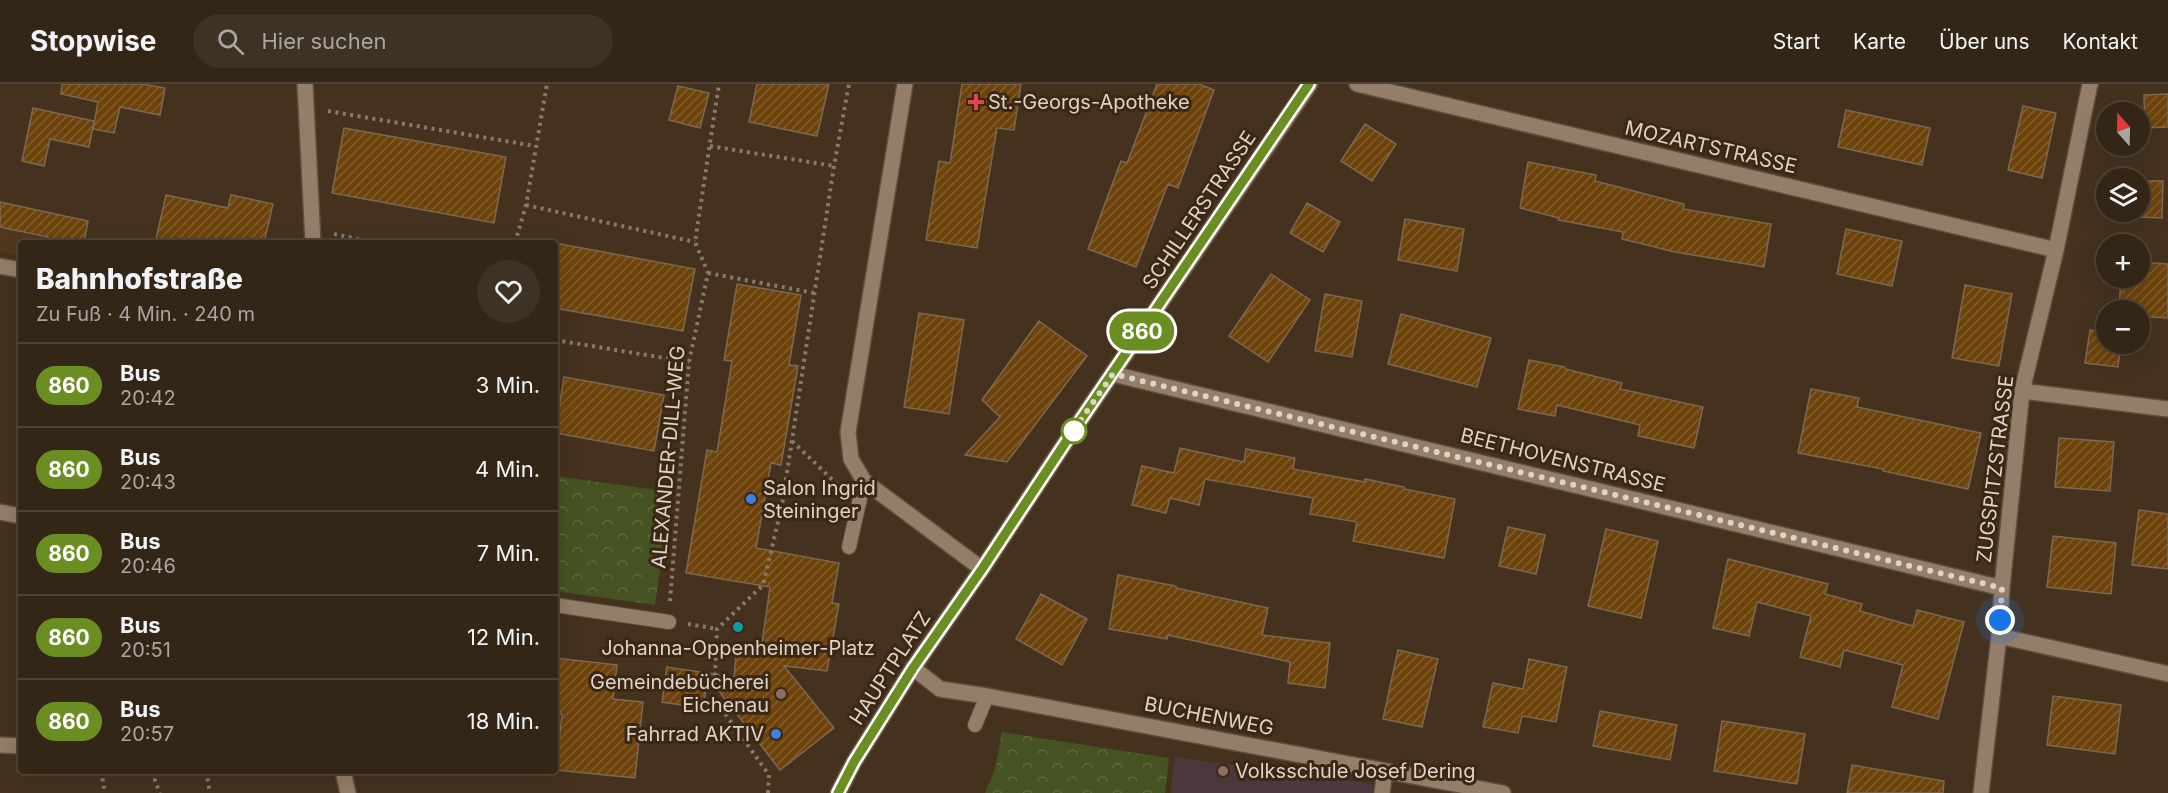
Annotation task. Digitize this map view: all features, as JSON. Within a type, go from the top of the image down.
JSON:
[{"type":"street","points":[[305,84],[313,236]]},
{"type":"street","points":[[905,84],[848,432],[851,459],[864,481],[982,569]]},
{"type":"street","name":"SCHILLERSTRASSE","points":[[982,569],[1310,84]]},
{"type":"street","name":"MOZARTSTRASSE","points":[[1357,84],[2056,250]]},
{"type":"street","name":"ZUGSPITZSTRASSE","points":[[1981,793],[2000,636],[2002,588],[2022,391],[2056,250],[2090,84]]},
{"type":"street","points":[[0,266],[18,269]]},
{"type":"street","name":"BEETHOVENSTRASSE","points":[[1113,374],[2002,588]]},
{"type":"street","points":[[2022,391],[2168,409]]},
{"type":"street","points":[[0,512],[18,515]]},
{"type":"street","name":"HAUPTPLATZ","points":[[838,793],[854,762],[913,668],[982,569]]},
{"type":"street","points":[[2000,636],[2168,674]]},
{"type":"street","name":"BUCHENWEG","points":[[913,668],[940,689],[1503,793]]},
{"type":"street","points":[[0,745],[18,746]]},
{"type":"street","points":[[1383,793],[1385,771]]},
{"type":"street","points":[[344,774],[348,793]]},
{"type":"lane","points":[[849,547],[864,481]]},
{"type":"lane","points":[[558,605],[669,622]]},
{"type":"lane","points":[[975,725],[987,696]]},
{"type":"path","points":[[516,240],[526,205],[547,84]]},
{"type":"path","points":[[719,84],[695,242],[708,273],[814,293]]},
{"type":"path","points":[[768,793],[769,775],[714,698],[717,629],[763,585],[782,506],[834,166],[849,84]]},
{"type":"path","points":[[306,107],[535,146]]},
{"type":"path","points":[[710,146],[834,166]]},
{"type":"path","points":[[526,205],[695,242]]},
{"type":"path","points":[[313,236],[350,240]]},
{"type":"path","name":"ALEXANDER-DILL-WEG","points":[[669,622],[689,362],[708,273]]},
{"type":"path","points":[[558,340],[689,362]]},
{"type":"path","points":[[792,440],[838,485],[864,481]]},
{"type":"path","points":[[669,622],[717,629]]},
{"type":"path","points":[[102,774],[105,793]]},
{"type":"path","points":[[155,774],[160,793]]},
{"type":"path","points":[[207,774],[210,793]]},
{"type":"shaded area","points":[[0,203],[53,214],[48,240],[18,240],[18,256],[0,252]]},
{"type":"shaded area","name":"Volksschule Josef Dering","points":[[1174,757],[1373,784],[1372,793],[1171,793]]},
{"type":"green space","points":[[558,476],[671,492],[655,605],[558,591]]},
{"type":"green space","points":[[1002,732],[1169,758],[1165,793],[985,793],[995,769]]},
{"type":"building","points":[[62,84],[143,84],[165,88],[160,115],[120,107],[114,133],[93,129],[98,102],[61,94]]},
{"type":"building","points":[[757,84],[829,84],[817,136],[749,122]]},
{"type":"building","points":[[962,84],[1021,84],[1014,130],[997,128],[977,248],[926,240],[939,161],[950,163]]},
{"type":"building","points":[[1157,84],[1199,84],[1214,90],[1178,188],[1168,184],[1136,267],[1088,249],[1121,161],[1127,163]]},
{"type":"building","points":[[678,86],[709,93],[700,128],[669,120]]},
{"type":"building","points":[[2168,94],[2168,127],[2150,128],[2150,102],[2144,102],[2144,95]]},
{"type":"building","points":[[2023,106],[2056,113],[2042,178],[2008,170]]},
{"type":"building","points":[[33,108],[94,121],[89,147],[50,139],[44,166],[22,161]]},
{"type":"building","points":[[1846,110],[1930,128],[1922,165],[1838,147]]},
{"type":"building","points":[[1365,124],[1396,144],[1372,181],[1341,161]]},
{"type":"building","points":[[344,128],[506,157],[494,223],[332,193]]},
{"type":"building","points":[[1528,162],[1596,175],[1595,181],[1684,204],[1683,209],[1771,224],[1764,267],[1675,252],[1622,239],[1623,232],[1558,220],[1559,218],[1520,208]]},
{"type":"building","points":[[2150,181],[2163,181],[2162,218],[2150,217]]},
{"type":"building","points":[[166,195],[228,208],[231,195],[273,204],[265,240],[156,240]]},
{"type":"building","points":[[0,202],[88,221],[85,240],[48,240],[48,237],[0,227]]},
{"type":"building","points":[[1307,203],[1340,222],[1323,252],[1290,233]]},
{"type":"building","points":[[1405,219],[1464,229],[1457,271],[1398,260]]},
{"type":"building","points":[[1846,229],[1902,241],[1892,286],[1837,274]]},
{"type":"building","points":[[558,244],[695,269],[683,331],[558,309]]},
{"type":"building","points":[[2150,263],[2168,264],[2168,318],[2150,317],[2150,300],[2120,300],[2120,288],[2150,288]]},
{"type":"building","points":[[1271,274],[1310,300],[1268,362],[1229,336]]},
{"type":"building","points":[[737,284],[801,295],[789,365],[798,366],[781,465],[771,463],[756,548],[839,563],[832,603],[839,604],[827,671],[784,666],[834,728],[780,770],[708,677],[703,708],[662,702],[667,667],[734,677],[736,654],[760,657],[770,587],[686,573],[707,450],[717,452],[732,361],[724,360]]},
{"type":"building","points":[[1965,285],[2012,294],[1999,366],[1952,358]]},
{"type":"building","points":[[1325,294],[1362,301],[1352,357],[1315,351]]},
{"type":"building","points":[[919,313],[964,320],[949,414],[904,407]]},
{"type":"building","points":[[1401,314],[1491,338],[1477,387],[1388,364]]},
{"type":"building","points":[[1039,321],[1087,356],[1007,462],[965,455],[1000,417],[982,400]]},
{"type":"building","points":[[2090,330],[2096,331],[2096,354],[2120,354],[2118,367],[2085,363]]},
{"type":"building","points":[[1529,360],[1565,367],[1565,369],[1622,383],[1620,389],[1703,407],[1694,448],[1638,436],[1640,425],[1557,405],[1555,416],[1518,409]]},
{"type":"building","points":[[564,377],[664,395],[654,451],[558,434],[558,414]]},
{"type":"building","points":[[1811,389],[1859,398],[1857,407],[1981,433],[1968,489],[1883,471],[1883,469],[1798,453]]},
{"type":"building","points":[[2059,438],[2114,442],[2110,491],[2055,487]]},
{"type":"building","points":[[1180,448],[1244,462],[1246,449],[1295,458],[1293,469],[1365,482],[1365,479],[1455,499],[1444,558],[1353,541],[1357,522],[1310,514],[1313,498],[1205,479],[1199,505],[1170,498],[1166,513],[1132,505],[1142,466],[1174,473]]},
{"type":"building","points":[[2139,510],[2168,514],[2168,569],[2132,565]]},
{"type":"building","points":[[1508,527],[1545,535],[1536,574],[1499,566]]},
{"type":"building","points":[[1606,529],[1658,541],[1641,618],[1588,606]]},
{"type":"building","points":[[2053,536],[2116,543],[2111,594],[2047,587]]},
{"type":"building","points":[[1728,559],[1828,584],[1825,594],[1862,604],[1860,611],[1913,626],[1917,610],[1964,622],[1938,719],[1892,707],[1903,665],[1844,650],[1840,667],[1800,657],[1811,616],[1757,602],[1749,636],[1713,628]]},
{"type":"building","points":[[1118,575],[1268,608],[1262,635],[1330,643],[1325,688],[1288,683],[1290,662],[1168,635],[1167,639],[1109,629]]},
{"type":"building","points":[[1041,594],[1087,619],[1062,665],[1016,639]]},
{"type":"building","points":[[1398,650],[1438,659],[1422,727],[1383,719]]},
{"type":"building","points":[[558,658],[617,665],[613,699],[643,702],[635,778],[558,770],[562,714],[558,713]]},
{"type":"building","points":[[1529,659],[1567,667],[1556,722],[1522,716],[1518,733],[1483,727],[1493,683],[1523,689]]},
{"type":"building","points":[[2053,696],[2121,705],[2115,754],[2047,745]]},
{"type":"building","points":[[1600,711],[1677,725],[1670,760],[1593,746]]},
{"type":"building","points":[[1722,721],[1805,734],[1797,784],[1714,771]]},
{"type":"building","points":[[1852,765],[1944,781],[1943,793],[1847,793]]},
{"type":"bus line","name":"860","points":[[838,793],[845,776],[913,668],[1309,84]]},
{"type":"place","name":"St.-Georgs-Apotheke","points":[[976,102]]},
{"type":"place","name":"Salon Ingrid Steininger","points":[[751,499]]},
{"type":"place","name":"Johanna-Oppenheimer-Platz","points":[[738,627]]},
{"type":"place","name":"Gemeindebücherei Eichenau","points":[[781,694]]},
{"type":"place","name":"Fahrrad AKTIV","points":[[776,734]]},
{"type":"place","name":"Volksschule Josef Dering","points":[[1223,771]]},
{"type":"route","points":[[1074,431],[1071,434],[1113,374],[2002,588],[2000,620]]}]
